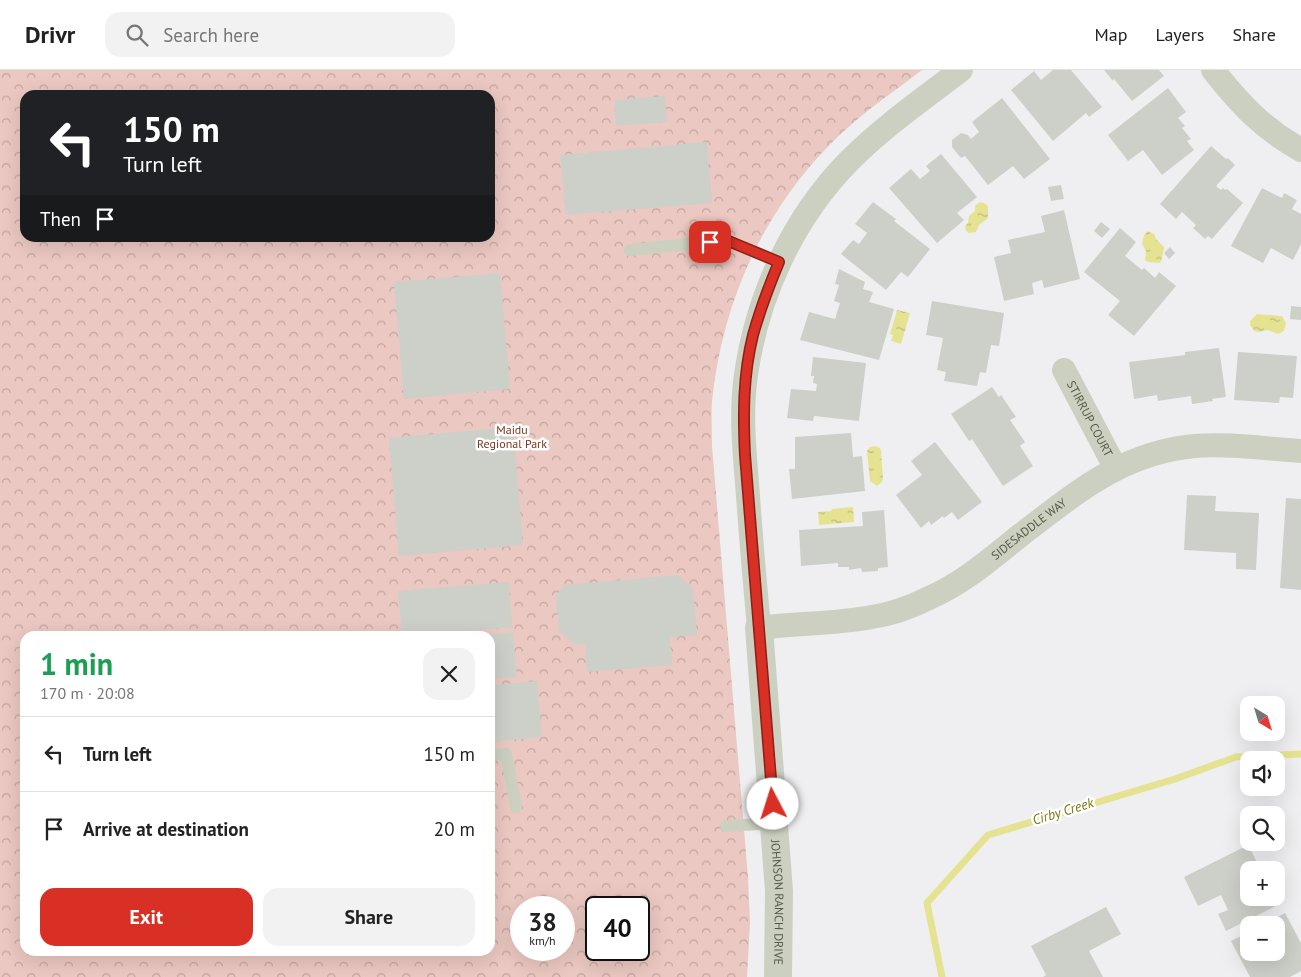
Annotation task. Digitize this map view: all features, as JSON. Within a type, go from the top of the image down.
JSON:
[{"type":"street","name":"JOHNSON RANCH DRIVE","points":[[778,977],[779,891],[775,823],[758,628],[743,413],[745,376],[752,337],[779,262],[797,228],[821,192],[850,161],[893,122],[961,70]]},
{"type":"street","points":[[1213,70],[1251,115],[1282,139],[1301,150]]},
{"type":"street","name":"STIRRUP COURT","points":[[1064,370],[1116,469]]},
{"type":"street","name":"SIDESADDLE WAY","points":[[758,628],[872,617],[895,612],[931,598],[972,573],[1099,477],[1151,454],[1196,446],[1221,445],[1301,451]]},
{"type":"lane","points":[[630,250],[726,240],[779,262]]},
{"type":"lane","points":[[495,755],[506,754],[516,807]]},
{"type":"lane","points":[[726,826],[775,823]]},
{"type":"green space","name":"Maidu Regional Park","points":[[0,70],[922,70],[872,107],[844,131],[792,189],[771,220],[753,254],[738,289],[726,325],[718,362],[712,401],[712,446],[748,877],[750,922],[747,977],[0,977]]},
{"type":"water","points":[[980,202],[988,206],[988,218],[979,225],[976,232],[969,233],[966,231],[965,226],[968,223],[969,216],[975,211],[975,206]]},
{"type":"water","points":[[1148,231],[1154,234],[1164,247],[1160,263],[1145,260],[1146,251],[1142,244],[1144,235]]},
{"type":"water","points":[[897,310],[910,313],[901,344],[891,341],[893,335],[890,334]]},
{"type":"water","points":[[1257,314],[1282,316],[1286,323],[1284,331],[1278,334],[1267,330],[1254,331],[1250,321]]},
{"type":"water","points":[[870,447],[880,448],[881,451],[883,479],[877,486],[870,481],[867,451]]},
{"type":"water","points":[[853,507],[854,522],[819,525],[818,512]]},
{"type":"building","points":[[1053,70],[1071,70],[1102,107],[1089,117],[1086,113],[1053,141],[1011,90],[1034,71],[1041,80]]},
{"type":"building","points":[[1104,70],[1159,70],[1164,76],[1132,101]]},
{"type":"building","points":[[1168,88],[1186,112],[1178,118],[1185,126],[1182,128],[1191,139],[1187,141],[1194,150],[1162,175],[1143,150],[1128,161],[1108,135]]},
{"type":"building","points":[[665,96],[667,122],[616,126],[614,100]]},
{"type":"building","points":[[1002,98],[1050,159],[1024,179],[1013,166],[988,185],[965,156],[961,158],[952,147],[952,140],[961,133],[968,135],[971,139],[979,132],[972,122]]},
{"type":"building","points":[[707,142],[712,203],[566,215],[560,155]]},
{"type":"building","points":[[1211,146],[1235,165],[1216,186],[1221,190],[1223,188],[1227,189],[1243,203],[1212,239],[1208,236],[1205,239],[1193,228],[1196,225],[1182,212],[1176,219],[1160,204]]},
{"type":"building","points":[[941,154],[977,197],[957,213],[964,220],[937,243],[889,188],[911,169],[920,179],[930,171],[926,166]]},
{"type":"building","points":[[1061,185],[1064,199],[1051,201],[1048,187]]},
{"type":"building","points":[[1262,188],[1282,198],[1284,193],[1297,200],[1292,209],[1301,214],[1301,244],[1293,260],[1271,248],[1263,263],[1231,246]]},
{"type":"building","points":[[873,202],[896,219],[894,221],[930,249],[908,277],[901,272],[886,290],[841,254],[853,240],[859,244],[867,233],[855,224]]},
{"type":"building","points":[[1064,210],[1080,279],[1044,288],[1042,280],[1032,283],[1034,294],[1004,301],[994,257],[1011,253],[1008,240],[1045,232],[1041,216]]},
{"type":"building","points":[[1101,222],[1110,229],[1102,238],[1094,231]]},
{"type":"building","points":[[1120,228],[1136,242],[1125,256],[1142,270],[1144,268],[1155,278],[1159,272],[1176,286],[1134,336],[1108,315],[1120,301],[1084,272]]},
{"type":"building","points":[[1170,247],[1175,253],[1169,259],[1164,253]]},
{"type":"building","points":[[839,269],[865,282],[863,289],[873,292],[869,302],[894,309],[879,360],[800,340],[809,312],[835,319],[840,303],[834,301],[839,285],[835,284]]},
{"type":"building","points":[[500,273],[510,389],[404,399],[394,282]]},
{"type":"building","points":[[932,301],[1004,313],[999,346],[991,345],[986,373],[980,372],[977,386],[944,381],[946,372],[937,370],[943,338],[926,335]]},
{"type":"building","points":[[1291,306],[1301,307],[1301,320],[1290,319]]},
{"type":"building","points":[[1219,348],[1226,397],[1192,404],[1191,396],[1158,401],[1157,395],[1134,399],[1129,362],[1185,355],[1185,352]]},
{"type":"building","points":[[1238,352],[1297,356],[1293,398],[1280,397],[1279,403],[1234,400]]},
{"type":"building","points":[[813,357],[866,363],[859,421],[814,416],[813,421],[787,418],[791,389],[816,391],[817,384],[813,383],[814,376],[811,376]]},
{"type":"building","points":[[992,387],[999,397],[1001,395],[1016,417],[1010,420],[1025,442],[1020,446],[1033,466],[1003,486],[972,439],[969,441],[951,414]]},
{"type":"building","points":[[513,427],[523,545],[399,556],[389,438]]},
{"type":"building","points":[[851,433],[853,457],[862,456],[865,491],[792,499],[789,469],[795,469],[795,437]]},
{"type":"building","points":[[935,442],[982,502],[958,520],[952,512],[931,525],[929,521],[921,528],[896,495],[922,475],[911,461]]},
{"type":"building","points":[[1187,495],[1216,496],[1215,511],[1259,513],[1256,570],[1236,569],[1236,553],[1184,550]]},
{"type":"building","points":[[1286,498],[1301,499],[1301,590],[1280,588]]},
{"type":"building","points":[[884,510],[888,567],[878,568],[878,571],[862,572],[861,568],[849,570],[849,567],[838,567],[838,563],[801,566],[799,530],[863,526],[862,512]]},
{"type":"building","points":[[678,575],[693,589],[697,635],[670,637],[672,665],[587,672],[585,644],[575,645],[559,631],[556,595],[565,585]]},
{"type":"building","points":[[509,582],[512,627],[463,631],[402,631],[398,591]]},
{"type":"building","points":[[513,632],[517,677],[495,679],[495,634]]},
{"type":"building","points":[[537,681],[542,737],[495,742],[495,685]]},
{"type":"building","points":[[1240,849],[1240,851],[1251,851],[1256,861],[1240,861],[1240,906],[1276,906],[1256,916],[1240,916],[1240,924],[1226,931],[1218,914],[1228,910],[1221,895],[1198,906],[1184,877]]},
{"type":"building","points":[[1106,907],[1121,934],[1089,951],[1103,977],[1043,977],[1046,975],[1031,946]]},
{"type":"building","points":[[1285,913],[1301,943],[1301,971],[1290,977],[1250,977],[1242,961],[1285,961],[1285,916],[1279,916]]},
{"type":"building","points":[[1240,936],[1240,958],[1231,941]]},
{"type":"waterway","name":"Cirby Creek","points":[[942,977],[927,903],[988,835],[1175,779],[1236,757],[1301,754]]},
{"type":"route","points":[[710,242],[726,240],[779,262],[752,337],[745,376],[743,413],[773,804]]}]
